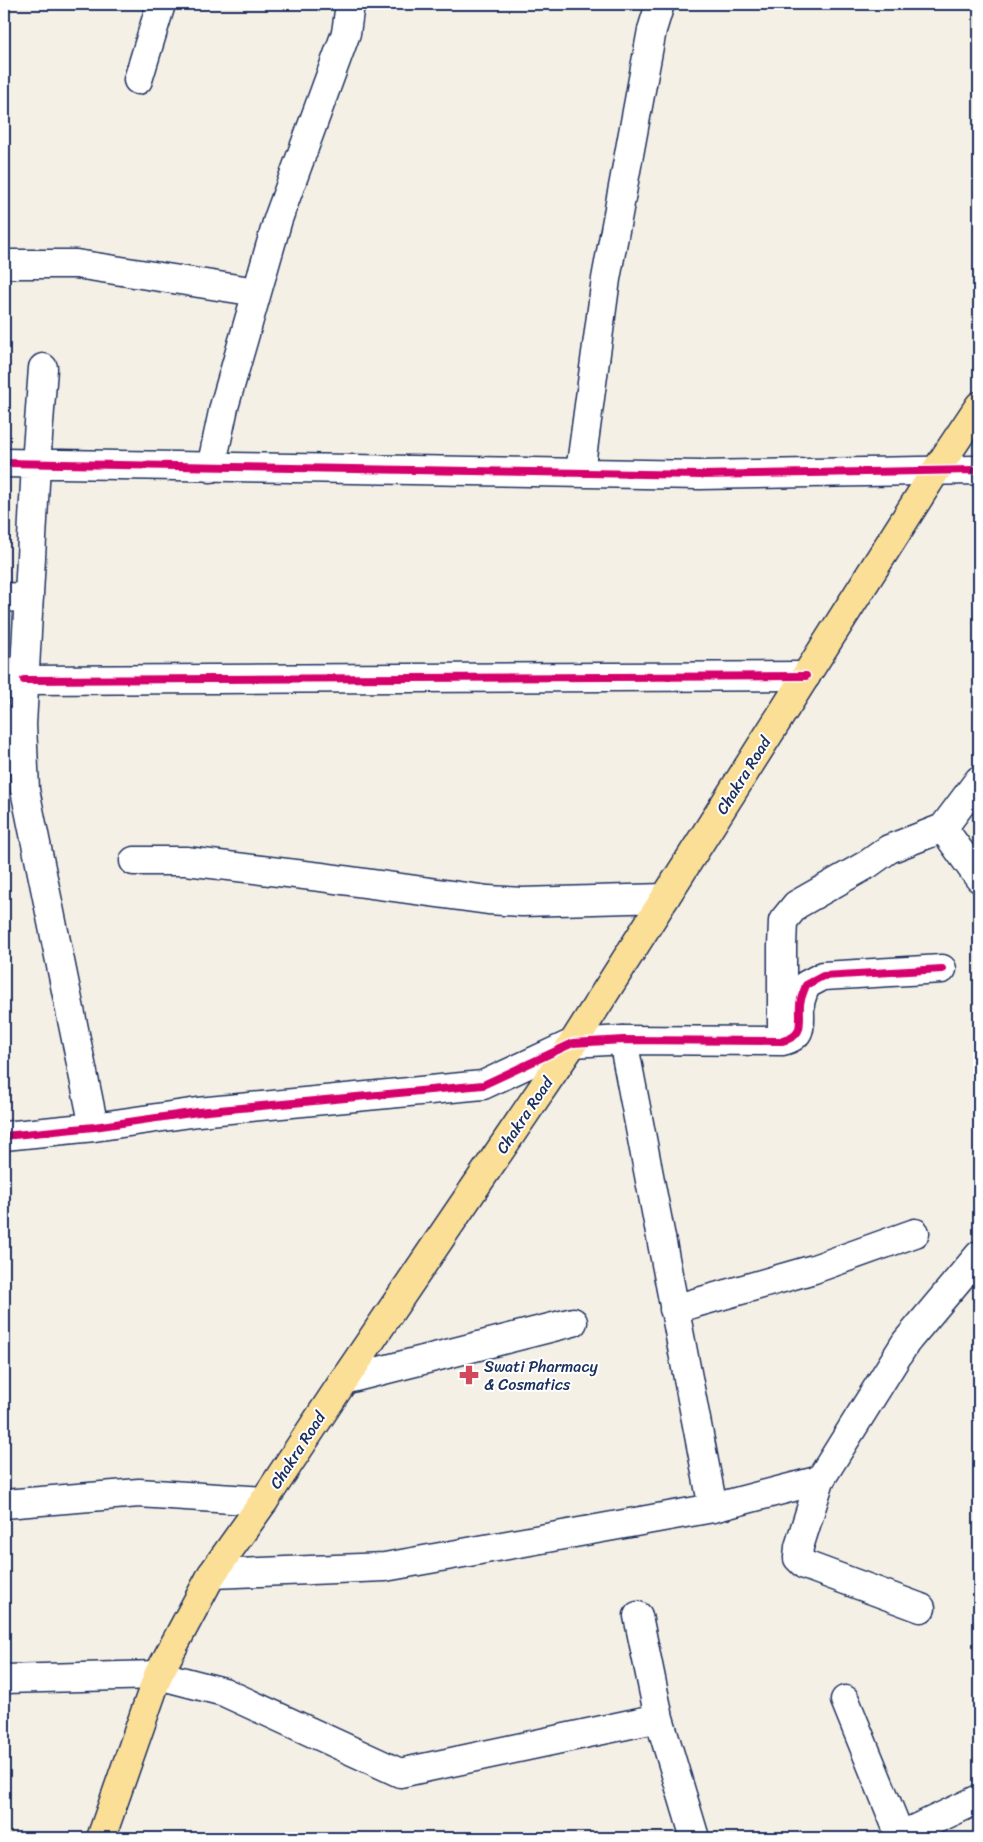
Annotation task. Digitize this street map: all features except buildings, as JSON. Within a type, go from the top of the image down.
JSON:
[{"type":"main road","name":"Chakra Road","points":[[100,1838],[158,1675],[212,1574],[264,1501],[344,1380],[573,1044],[935,472],[979,406]]},
{"type":"street","points":[[138,80],[161,4]]},
{"type":"street","points":[[211,468],[224,407],[278,219],[346,34],[350,4]]},
{"type":"street","points":[[580,472],[606,279],[651,39],[660,4]]},
{"type":"street","points":[[4,264],[76,264],[257,292]]},
{"type":"street","points":[[43,368],[36,464],[16,597],[24,680],[22,725],[14,790],[94,1127]]},
{"type":"street","points":[[4,463],[700,475],[974,470],[979,472]]},
{"type":"street","points":[[24,680],[806,676]]},
{"type":"street","points":[[782,1041],[782,947],[784,921],[796,905],[868,864],[889,849],[943,828],[979,780]]},
{"type":"street","points":[[943,828],[979,878]]},
{"type":"street","points":[[134,860],[186,861],[488,900],[522,902],[665,898]]},
{"type":"street","points":[[4,1136],[94,1127],[198,1112],[483,1085],[573,1044],[623,1040],[782,1041],[792,1039],[800,1028],[800,1001],[806,985],[823,976],[942,969]]},
{"type":"street","points":[[623,1040],[713,1508]]},
{"type":"street","points":[[674,1309],[814,1269],[915,1234]]},
{"type":"street","points":[[921,1608],[805,1564],[798,1558],[820,1480],[906,1342],[979,1255]]},
{"type":"street","points":[[344,1380],[573,1322]]},
{"type":"street","points":[[212,1574],[385,1567],[713,1508],[820,1480]]},
{"type":"street","points":[[4,1504],[139,1493],[264,1501]]},
{"type":"street","points":[[638,1616],[659,1718],[695,1838]]},
{"type":"street","points":[[4,1679],[158,1675],[224,1692],[400,1773],[659,1718]]},
{"type":"street","points":[[845,1700],[901,1837],[979,1799]]},
{"type":"cycle path","points":[[4,463],[700,475],[974,470],[979,472]]},
{"type":"cycle path","points":[[24,680],[806,676]]},
{"type":"cycle path","points":[[4,1136],[94,1127],[198,1112],[483,1085],[573,1043],[623,1040],[782,1041],[789,1039],[798,1032],[800,1001],[806,985],[823,976],[942,969]]},
{"type":"place","name":"Swati Pharmacy & Cosmatics","points":[[469,1375]]}]
